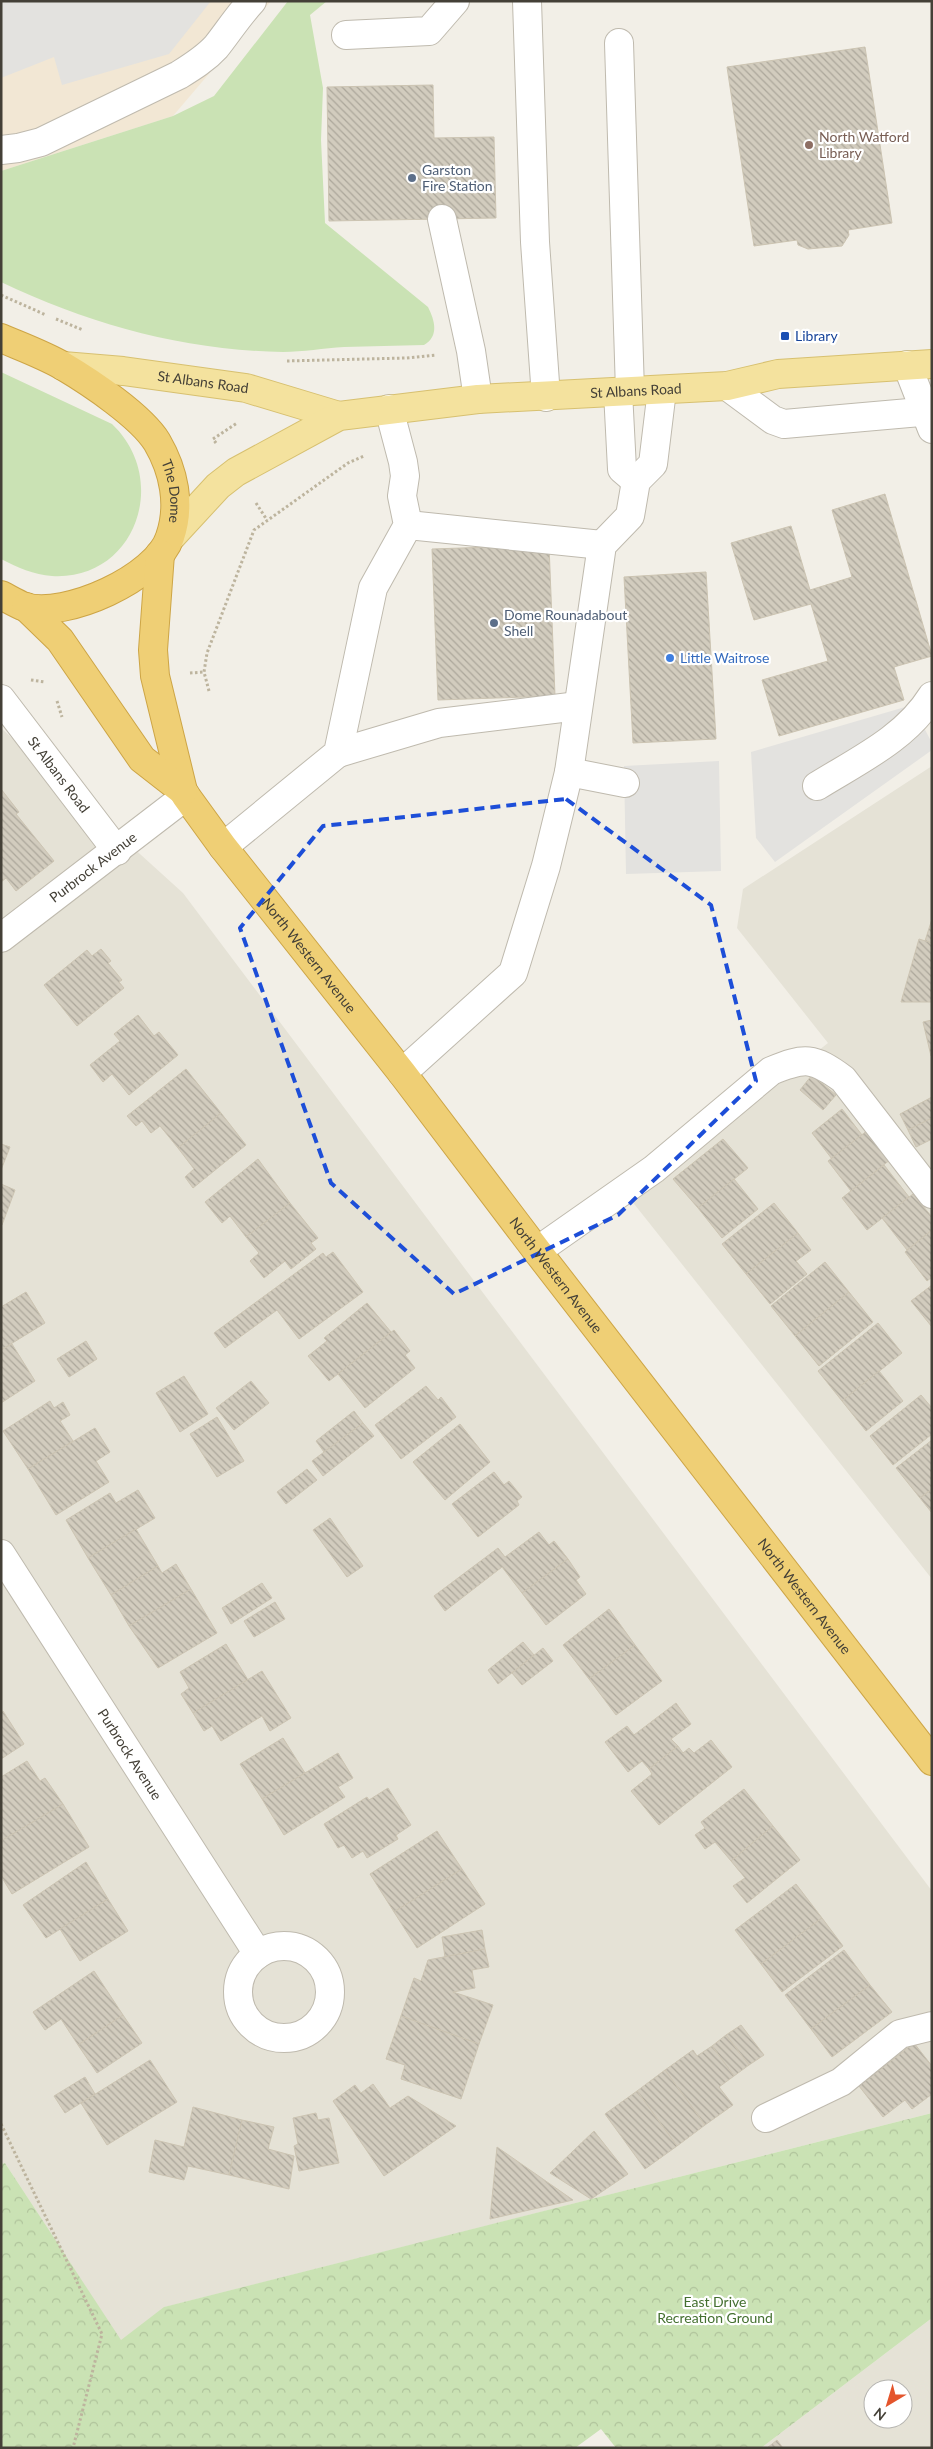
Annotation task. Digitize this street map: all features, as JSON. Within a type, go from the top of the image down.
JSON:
[{"type":"highway","name":"The Dome","points":[[1,338],[63,366],[138,420],[156,442],[174,484],[176,512],[165,546]]},
{"type":"highway","points":[[1,595],[26,607],[64,606],[88,601],[129,581],[165,546]]},
{"type":"highway","name":"North Western Avenue","points":[[165,546],[153,650],[154,676],[184,793]]},
{"type":"highway","name":"North Western Avenue","points":[[26,607],[60,640],[142,759],[184,793],[223,847],[402,1073],[537,1251],[932,1761]]},
{"type":"main road","name":"St Albans Road","points":[[165,546],[218,486],[236,472],[340,416],[478,399],[546,397],[727,386],[778,374],[919,364]]},
{"type":"main road","name":"St Albans Road","points":[[63,366],[123,371],[246,388],[340,416]]},
{"type":"street","points":[[1,150],[41,142],[179,75],[200,62],[216,47],[234,20],[252,1]]},
{"type":"street","points":[[346,35],[429,31],[454,1]]},
{"type":"street","points":[[527,1],[535,242],[546,397]]},
{"type":"street","points":[[619,43],[624,392],[622,469],[636,481]]},
{"type":"street","points":[[442,219],[471,351],[478,399]]},
{"type":"street","points":[[727,386],[773,420],[784,424],[930,418],[919,364]]},
{"type":"street","points":[[402,1073],[513,974],[546,866],[568,772],[602,545],[630,516],[636,481],[653,464],[662,390]]},
{"type":"street","points":[[338,753],[373,588],[408,525],[402,496],[405,476],[403,462],[389,409]]},
{"type":"street","points":[[408,525],[602,545]]},
{"type":"street","points":[[817,786],[894,738],[921,713],[932,696]]},
{"type":"street","name":"St Albans Road","points":[[1,698],[117,851]]},
{"type":"street","points":[[223,847],[338,753],[440,724],[578,706]]},
{"type":"street","points":[[568,772],[624,783]]},
{"type":"street","name":"Purbrock Avenue","points":[[1,938],[117,851],[184,793]]},
{"type":"street","points":[[537,1251],[654,1169],[771,1071],[789,1064],[810,1060],[826,1067],[844,1079],[932,1194]]},
{"type":"street","name":"Purbrock Avenue","points":[[1,1554],[258,1954]]},
{"type":"street","points":[[766,2118],[841,2082],[900,2034],[932,2026]]},
{"type":"path","points":[[278,361],[406,358],[471,351]]},
{"type":"path","points":[[217,446],[213,439],[245,418]]},
{"type":"path","points":[[209,691],[204,672],[207,653],[254,530],[348,463],[368,455]]},
{"type":"path","points":[[254,500],[267,520]]},
{"type":"path","points":[[1,2124],[102,2334],[73,2448]]},
{"type":"highlighted area","points":[[566,799],[711,905],[756,1081],[618,1215],[454,1294],[331,1183],[240,928],[323,826]]},
{"type":"shaded area","points":[[1,1],[271,1],[173,116],[1,171]]},
{"type":"shaded area","points":[[1,1],[211,1],[169,54],[62,85],[54,57],[1,78]]},
{"type":"shaded area","points":[[912,705],[932,743],[932,750],[775,862],[756,838],[751,752]]},
{"type":"shaded area","points":[[1,728],[183,893],[932,1891],[932,2113],[165,2307],[121,2341],[5,2163],[1,2164]]},
{"type":"shaded area","points":[[719,761],[721,871],[626,874],[624,766]]},
{"type":"shaded area","points":[[932,766],[932,1579],[631,1200],[828,1043],[737,928],[743,889]]},
{"type":"shaded area","points":[[932,2318],[932,2448],[761,2448]]},
{"type":"green space","points":[[288,1],[327,1],[310,15],[323,88],[321,140],[325,223],[428,307],[434,323],[434,333],[429,341],[424,345],[344,347],[283,352],[209,346],[173,340],[104,323],[69,311],[1,282],[1,171],[173,116],[214,96]]},
{"type":"green space","points":[[1,372],[112,424],[130,447],[139,472],[141,498],[135,523],[123,545],[105,562],[81,573],[52,576],[19,568],[1,559]]},
{"type":"green space","name":"East Drive Recreation Ground","points":[[932,2113],[932,2318],[761,2448],[616,2448],[601,2429],[575,2448],[1,2448],[1,2164],[5,2163],[121,2340],[164,2307]]},
{"type":"building","name":"North Watford Library","points":[[865,47],[892,223],[848,230],[849,235],[842,246],[808,249],[798,245],[797,240],[754,246],[727,67]]},
{"type":"building","name":"Garston Fire Station","points":[[433,85],[434,138],[494,137],[496,218],[329,221],[327,87]]},
{"type":"building","points":[[885,494],[932,656],[894,667],[904,700],[779,736],[762,680],[828,661],[811,604],[754,620],[731,543],[791,526],[810,590],[852,577],[832,510]]},
{"type":"building","name":"Dome Rounadabout Shell","points":[[549,545],[555,696],[438,700],[432,549]]},
{"type":"building","name":"Little Waitrose","points":[[706,572],[716,739],[633,743],[624,577]]},
{"type":"building","points":[[1,789],[19,812],[16,814],[54,861],[16,891],[6,878],[1,882]]},
{"type":"building","points":[[932,919],[932,943],[925,941]]},
{"type":"building","points":[[919,939],[932,943],[932,1002],[901,1002]]},
{"type":"building","points":[[101,949],[111,961],[108,963],[122,980],[119,982],[124,988],[77,1026],[44,985],[87,950],[92,956]]},
{"type":"building","points":[[138,1015],[154,1036],[159,1032],[178,1055],[129,1095],[112,1074],[103,1082],[90,1065],[120,1041],[114,1034]]},
{"type":"building","points":[[932,1020],[932,1056],[931,1056],[923,1022]]},
{"type":"building","points":[[186,1069],[221,1113],[178,1148],[160,1126],[151,1133],[142,1121],[136,1126],[127,1116]]},
{"type":"building","points":[[812,1075],[836,1095],[823,1110],[800,1090]]},
{"type":"building","points":[[932,1097],[932,1118],[908,1130],[900,1114]]},
{"type":"building","points":[[842,1109],[862,1135],[832,1159],[812,1133]]},
{"type":"building","points":[[221,1113],[246,1145],[193,1188],[185,1177],[194,1169],[178,1148]]},
{"type":"building","points":[[932,1118],[932,1139],[916,1147],[908,1130]]},
{"type":"building","points":[[868,1130],[891,1159],[851,1191],[828,1161]]},
{"type":"building","points":[[723,1139],[748,1168],[698,1208],[673,1179]]},
{"type":"building","points":[[1,1144],[10,1147],[1,1170]]},
{"type":"building","points":[[258,1159],[290,1203],[246,1237],[230,1216],[222,1223],[205,1202]]},
{"type":"building","points":[[884,1165],[909,1197],[867,1230],[842,1198]]},
{"type":"building","points":[[734,1179],[758,1209],[722,1238],[698,1208]]},
{"type":"building","points":[[1,1184],[15,1190],[2,1225],[1,1225]]},
{"type":"building","points":[[913,1194],[932,1217],[932,1230],[907,1250],[882,1218]]},
{"type":"building","points":[[290,1203],[318,1238],[311,1243],[316,1249],[291,1269],[285,1261],[264,1278],[250,1261],[259,1253],[246,1237]]},
{"type":"building","points":[[774,1203],[798,1233],[746,1274],[722,1244]]},
{"type":"building","points":[[932,1230],[932,1277],[927,1281],[905,1252]]},
{"type":"building","points":[[798,1233],[811,1250],[796,1261],[807,1274],[770,1304],[746,1274]]},
{"type":"building","points":[[333,1252],[363,1292],[299,1339],[277,1310],[225,1348],[214,1333],[323,1253],[326,1257]]},
{"type":"building","points":[[825,1262],[849,1292],[795,1336],[771,1306]]},
{"type":"building","points":[[932,1285],[932,1327],[911,1301]]},
{"type":"building","points":[[26,1292],[45,1323],[1,1350],[1,1307]]},
{"type":"building","points":[[849,1292],[873,1322],[819,1366],[795,1336]]},
{"type":"building","points":[[367,1303],[391,1332],[329,1381],[308,1356],[327,1341],[324,1338]]},
{"type":"building","points":[[878,1323],[902,1353],[842,1401],[818,1371]]},
{"type":"building","points":[[394,1330],[410,1351],[405,1355],[415,1368],[365,1408],[338,1374]]},
{"type":"building","points":[[86,1341],[97,1359],[69,1377],[57,1359]]},
{"type":"building","points":[[12,1344],[35,1381],[1,1403],[1,1350]]},
{"type":"building","points":[[879,1371],[903,1401],[866,1431],[842,1401]]},
{"type":"building","points":[[184,1376],[208,1414],[180,1432],[156,1393]]},
{"type":"building","points":[[251,1381],[269,1403],[234,1430],[216,1408]]},
{"type":"building","points":[[426,1386],[438,1400],[441,1397],[456,1417],[401,1459],[375,1425]]},
{"type":"building","points":[[921,1395],[932,1408],[932,1434],[893,1465],[870,1436]]},
{"type":"building","points":[[50,1401],[54,1408],[63,1402],[70,1415],[60,1421],[73,1441],[28,1469],[3,1431]]},
{"type":"building","points":[[354,1411],[363,1423],[324,1452],[316,1441]]},
{"type":"building","points":[[217,1417],[244,1461],[217,1477],[190,1434]]},
{"type":"building","points":[[363,1423],[374,1436],[323,1476],[312,1461]]},
{"type":"building","points":[[460,1424],[490,1462],[445,1500],[413,1462]]},
{"type":"building","points":[[95,1428],[110,1452],[96,1461],[109,1482],[56,1515],[28,1469]]},
{"type":"building","points":[[932,1440],[932,1489],[920,1498],[896,1468]]},
{"type":"building","points":[[307,1469],[317,1480],[286,1504],[277,1492]]},
{"type":"building","points":[[494,1472],[504,1485],[509,1481],[522,1497],[517,1501],[519,1505],[478,1537],[452,1504]]},
{"type":"building","points":[[932,1489],[932,1513],[920,1498]]},
{"type":"building","points":[[138,1490],[155,1518],[88,1558],[66,1520],[110,1493],[116,1503]]},
{"type":"building","points":[[330,1518],[363,1566],[347,1577],[313,1530]]},
{"type":"building","points":[[136,1529],[158,1566],[111,1595],[88,1558]]},
{"type":"building","points":[[539,1532],[549,1545],[554,1541],[568,1559],[522,1593],[502,1567],[445,1611],[434,1596],[498,1548],[505,1557]]},
{"type":"building","points":[[568,1559],[580,1577],[576,1580],[586,1594],[546,1625],[522,1593]]},
{"type":"building","points":[[176,1564],[191,1589],[129,1626],[111,1595],[158,1566],[162,1573]]},
{"type":"building","points":[[262,1583],[272,1598],[231,1624],[222,1608]]},
{"type":"building","points":[[191,1589],[217,1633],[158,1668],[129,1626]]},
{"type":"building","points":[[275,1602],[285,1619],[254,1637],[244,1621]]},
{"type":"building","points":[[609,1609],[635,1645],[589,1679],[563,1645]]},
{"type":"building","points":[[523,1642],[534,1655],[498,1684],[488,1670]]},
{"type":"building","points":[[226,1644],[248,1680],[193,1713],[181,1694],[189,1688],[180,1672]]},
{"type":"building","points":[[635,1645],[662,1681],[616,1715],[589,1679]]},
{"type":"building","points":[[543,1648],[553,1661],[522,1685],[512,1673]]},
{"type":"building","points":[[262,1671],[291,1718],[270,1731],[262,1716],[221,1741],[212,1726],[204,1731],[193,1713]]},
{"type":"building","points":[[676,1703],[691,1724],[671,1739],[678,1746],[649,1769],[642,1761],[628,1772],[605,1742],[627,1726],[634,1735]]},
{"type":"building","points":[[3,1711],[24,1744],[1,1759],[1,1712]]},
{"type":"building","points":[[283,1738],[305,1773],[262,1799],[240,1764]]},
{"type":"building","points":[[711,1740],[732,1767],[659,1825],[631,1791],[652,1774],[649,1769],[678,1746],[683,1753],[689,1748],[694,1753]]},
{"type":"building","points":[[338,1753],[353,1778],[338,1787],[345,1797],[284,1835],[262,1799]]},
{"type":"building","points":[[27,1761],[40,1781],[45,1778],[63,1804],[1,1841],[1,1777]]},
{"type":"building","points":[[388,1788],[411,1825],[396,1835],[398,1839],[367,1858],[363,1851],[352,1858],[344,1845],[338,1848],[324,1824],[367,1797],[369,1800]]},
{"type":"building","points":[[744,1789],[773,1826],[731,1861],[715,1842],[705,1849],[695,1835],[705,1828],[701,1822]]},
{"type":"building","points":[[63,1804],[89,1847],[12,1894],[1,1876],[1,1841]]},
{"type":"building","points":[[773,1826],[800,1860],[747,1903],[733,1886],[745,1878],[731,1861]]},
{"type":"building","points":[[437,1831],[462,1869],[394,1912],[370,1874]]},
{"type":"building","points":[[86,1862],[108,1899],[46,1938],[23,1905]]},
{"type":"building","points":[[462,1869],[485,1904],[417,1948],[394,1912]]},
{"type":"building","points":[[796,1884],[822,1918],[761,1964],[735,1930]]},
{"type":"building","points":[[108,1899],[128,1931],[80,1961],[60,1929]]},
{"type":"building","points":[[822,1918],[843,1946],[782,1992],[761,1964]]},
{"type":"building","points":[[482,1930],[485,1949],[445,1957],[442,1937]]},
{"type":"building","points":[[485,1949],[489,1967],[472,1970],[475,1988],[453,1992],[493,2005],[479,2044],[401,2016],[414,1978],[421,1981],[428,1960]]},
{"type":"building","points":[[844,1950],[870,1985],[811,2029],[785,1995]]},
{"type":"building","points":[[94,1971],[123,2015],[78,2045],[61,2019],[45,2030],[33,2012]]},
{"type":"building","points":[[870,1985],[892,2012],[832,2057],[811,2029]]},
{"type":"building","points":[[123,2015],[142,2043],[97,2073],[78,2045]]},
{"type":"building","points":[[401,2016],[479,2044],[461,2099],[401,2079],[405,2065],[386,2059]]},
{"type":"building","points":[[741,2025],[764,2055],[749,2065],[726,2035]]},
{"type":"building","points":[[726,2035],[749,2065],[734,2076],[712,2046]]},
{"type":"building","points":[[914,2043],[932,2066],[932,2094],[912,2109],[905,2100],[883,2117],[859,2086]]},
{"type":"building","points":[[712,2046],[734,2076],[719,2087],[733,2105],[705,2125],[665,2070],[693,2050],[697,2056]]},
{"type":"building","points":[[150,2060],[177,2102],[107,2145],[81,2103]]},
{"type":"building","points":[[665,2070],[705,2125],[677,2146],[637,2091]]},
{"type":"building","points":[[85,2077],[95,2094],[65,2113],[54,2096]]},
{"type":"building","points":[[373,2084],[390,2108],[408,2096],[456,2126],[384,2176],[333,2101],[355,2085],[361,2093]]},
{"type":"building","points":[[637,2091],[677,2146],[645,2169],[605,2114]]},
{"type":"building","points":[[193,2107],[242,2120],[229,2175],[188,2166],[184,2180],[149,2172],[155,2140],[184,2147]]},
{"type":"building","points":[[316,2113],[318,2120],[329,2118],[339,2163],[299,2171],[294,2146],[298,2144],[293,2118]]},
{"type":"building","points":[[242,2120],[274,2127],[268,2149],[294,2156],[289,2189],[229,2175]]},
{"type":"building","points":[[594,2131],[628,2174],[591,2199],[550,2173]]},
{"type":"building","points":[[497,2147],[573,2200],[490,2219]]},
{"type":"building","points":[[777,2440],[783,2448],[767,2448]]},
{"type":"place","name":"North Watford Library","points":[[809,145]]},
{"type":"place","name":"Garston Fire Station","points":[[412,178]]},
{"type":"place","name":"Library","points":[[785,336]]},
{"type":"place","name":"Dome Rounadabout Shell","points":[[494,623]]},
{"type":"place","name":"Little Waitrose","points":[[670,658]]}]
